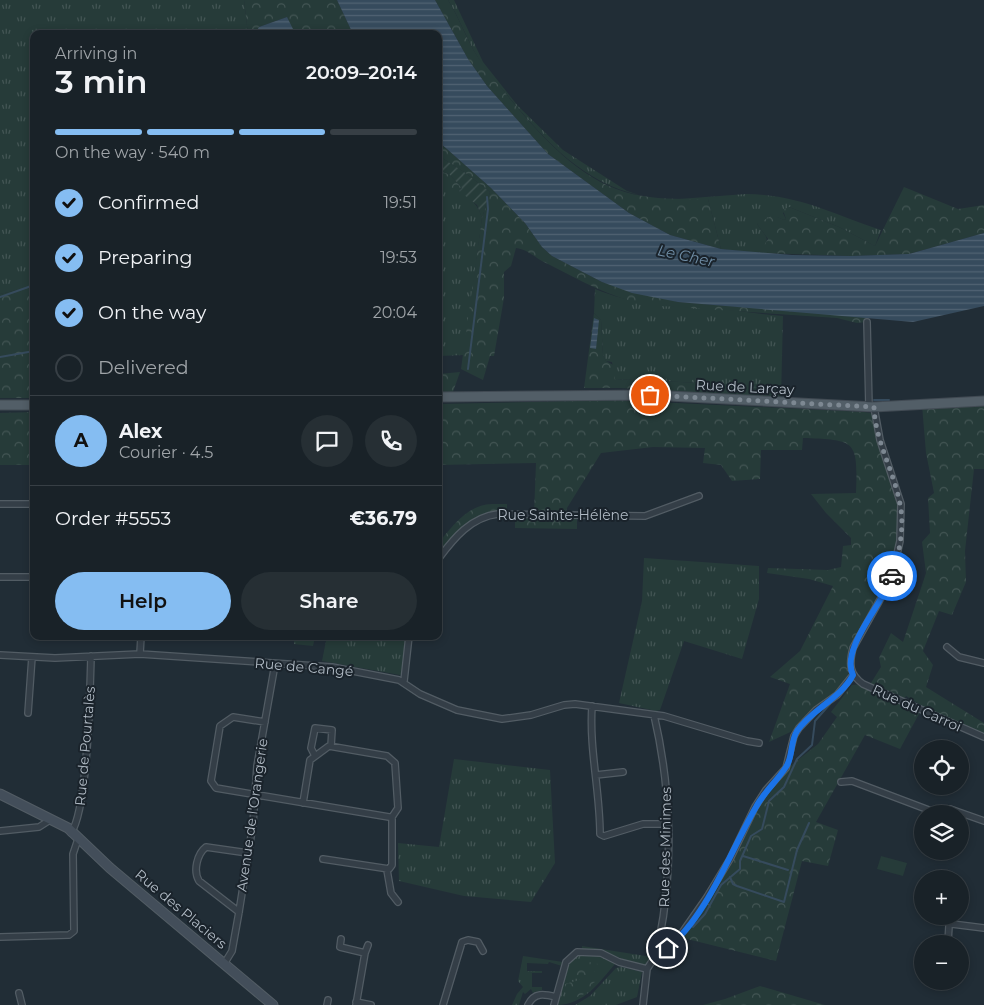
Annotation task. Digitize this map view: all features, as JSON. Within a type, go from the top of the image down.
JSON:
[{"type":"main road","name":"Rue de Larçay","points":[[442,397],[630,394],[871,407],[984,401]]},
{"type":"main road","points":[[0,405],[30,404]]},
{"type":"street","points":[[643,1005],[647,978],[646,969],[660,949],[667,948],[679,937],[707,897],[730,859],[766,790],[786,768],[794,736],[799,728],[816,710],[837,695],[853,675],[850,664],[853,648],[891,580],[898,553],[901,504],[871,407],[867,322]]},
{"type":"street","name":"Rue Sainte-Hélène","points":[[442,555],[470,524],[483,517],[498,514],[645,516],[699,496]]},
{"type":"street","points":[[0,504],[30,504]]},
{"type":"street","points":[[0,577],[30,577]]},
{"type":"street","points":[[140,654],[141,640]]},
{"type":"street","points":[[404,681],[409,640]]},
{"type":"street","points":[[947,646],[959,656],[984,663]]},
{"type":"street","name":"Rue de Cangé","points":[[0,655],[32,657],[140,654],[332,667],[404,681],[420,694],[457,710],[486,717],[514,718],[564,704],[592,706],[673,718],[748,741],[759,742]]},
{"type":"street","name":"Rue de Pourtalès","points":[[0,937],[69,935],[74,931],[73,854],[85,760],[91,656]]},
{"type":"street","points":[[28,713],[32,657]]},
{"type":"street","name":"Avenue de l'Orangerie","points":[[224,964],[232,951],[239,912],[248,852],[257,766],[274,664]]},
{"type":"street","name":"Rue du Carroi","points":[[853,675],[869,686],[984,737]]},
{"type":"street","points":[[592,706],[592,748],[600,802],[600,834],[604,836],[643,824],[668,824]]},
{"type":"street","name":"Rue des Minimes","points":[[654,715],[662,749],[667,791],[668,824],[666,888],[659,941],[660,949]]},
{"type":"street","points":[[264,722],[232,717],[222,724],[211,781],[217,789],[391,817]]},
{"type":"street","points":[[315,756],[311,748],[315,728],[332,730],[331,746]]},
{"type":"street","points":[[303,803],[310,760],[331,746],[388,756],[393,759],[396,767],[398,808],[391,817],[392,865],[387,870]]},
{"type":"street","points":[[596,775],[623,772]]},
{"type":"street","points":[[840,782],[852,781],[934,812],[952,809],[984,821]]},
{"type":"street","name":"Rue des Placiers","points":[[0,794],[63,825],[273,1005]]},
{"type":"street","points":[[0,831],[39,827],[50,820]]},
{"type":"street","points":[[239,912],[199,880],[196,874],[199,855],[206,847],[248,852]]},
{"type":"street","points":[[323,859],[387,870]]},
{"type":"street","points":[[387,870],[391,893],[398,902]]},
{"type":"street","points":[[948,935],[949,926],[952,924],[984,928]]},
{"type":"street","points":[[341,938],[340,947],[365,954]]},
{"type":"street","points":[[443,1005],[462,942],[468,940],[478,942],[483,951]]},
{"type":"street","points":[[368,945],[356,1004],[371,1005]]},
{"type":"street","points":[[554,1005],[566,962],[577,952],[601,953],[619,962],[646,969]]},
{"type":"street","points":[[20,993],[22,1005]]},
{"type":"street","points":[[528,1005],[530,1000],[539,994],[556,997]]},
{"type":"green space","points":[[0,0],[244,0],[248,30],[30,30],[30,287],[0,294]]},
{"type":"green space","points":[[244,0],[337,0],[351,30],[290,30],[287,17],[259,27],[257,30],[248,30]]},
{"type":"green space","points":[[435,0],[448,0],[474,51],[483,64],[523,114],[562,154],[592,177],[608,186],[625,192],[656,198],[708,199],[721,249],[670,235],[629,213],[548,154],[487,86],[468,59]]},
{"type":"green space","points":[[448,0],[454,0],[483,62],[518,106],[563,150],[627,191],[639,195],[620,189],[602,181],[585,171],[568,159],[539,132],[483,65]]},
{"type":"green space","points":[[442,145],[491,188],[525,223],[542,247],[552,256],[602,282],[678,302],[867,317],[867,322],[857,323],[837,318],[646,305],[595,287],[570,276],[528,252],[516,248],[511,266],[504,272],[504,298],[494,356],[490,356],[483,380],[461,369],[482,218],[490,192],[442,158]]},
{"type":"green space","points":[[442,158],[490,192],[482,218],[477,205],[459,191],[462,188],[449,174],[442,172]]},
{"type":"green space","points":[[442,172],[449,174],[462,188],[459,191],[442,183]]},
{"type":"green space","points":[[442,183],[459,190],[471,200],[480,211],[482,218],[464,355],[442,356]]},
{"type":"green space","points":[[904,187],[958,209],[984,205],[984,233],[909,254],[851,256],[759,253],[768,239],[757,224],[773,215],[784,220],[786,219],[783,210],[789,207],[839,227],[875,246]]},
{"type":"green space","points":[[746,194],[783,198],[815,206],[881,230],[875,246],[839,227],[789,207],[783,213],[786,219],[777,217],[757,224],[767,238],[766,245],[759,253],[721,249],[708,199],[679,199]]},
{"type":"green space","points":[[30,287],[30,398],[0,398],[0,294]]},
{"type":"green space","points":[[595,289],[622,298],[647,303],[783,316],[781,398],[761,388],[746,385],[615,379],[612,362],[606,361],[603,355],[601,320],[594,313]]},
{"type":"green space","points":[[594,313],[601,320],[603,355],[606,361],[615,366],[615,379],[746,385],[761,388],[781,398],[620,388],[584,388]]},
{"type":"green space","points":[[460,372],[453,392],[442,392],[442,374]]},
{"type":"green space","points":[[614,400],[865,412],[874,414],[901,504],[897,562],[852,654],[846,685],[799,728],[769,742],[790,684],[770,677],[800,651],[833,586],[809,579],[767,573],[768,568],[828,570],[841,567],[843,546],[851,545],[851,538],[826,513],[811,494],[856,493],[856,462],[850,446],[844,442],[834,440],[803,438],[802,450],[761,450],[760,479],[732,481],[721,465],[703,463],[705,448],[653,447],[601,453],[567,508],[566,514],[534,514],[536,463],[442,465],[442,404]]},
{"type":"green space","points":[[984,401],[984,469],[974,469],[965,551],[966,582],[952,615],[939,611],[923,651],[933,665],[926,687],[984,723],[984,734],[945,720],[906,696],[900,706],[920,712],[900,749],[865,735],[816,822],[838,830],[828,866],[802,861],[776,961],[679,937],[707,897],[755,807],[779,775],[818,744],[837,717],[831,712],[852,685],[863,684],[869,686],[881,667],[879,658],[891,633],[903,642],[926,573],[922,542],[930,533],[928,498],[934,493],[926,453],[922,405]]},
{"type":"green space","points":[[30,412],[30,465],[0,465],[0,413]]},
{"type":"green space","points":[[507,504],[507,514],[474,521],[442,555],[442,539],[468,512],[483,505]]},
{"type":"green space","points":[[515,517],[577,518],[577,529],[515,528]]},
{"type":"green space","points":[[644,558],[759,566],[759,599],[742,659],[684,641],[660,710],[656,711],[619,703],[642,601]]},
{"type":"green space","points":[[294,640],[314,640],[313,646],[294,644]]},
{"type":"green space","points":[[326,640],[406,640],[403,672],[400,675],[322,661]]},
{"type":"green space","points":[[454,759],[550,770],[555,863],[531,902],[464,896],[399,881],[398,843],[439,847]]},
{"type":"green space","points":[[881,856],[907,863],[903,876],[877,869]]},
{"type":"green space","points":[[582,946],[652,957],[647,966],[606,953],[582,949]]},
{"type":"green space","points":[[578,954],[602,955],[616,963],[597,985],[583,997],[566,1004],[556,1005],[568,964]]},
{"type":"green space","points":[[523,956],[563,962],[562,966],[549,962],[548,964],[527,963],[527,971],[542,971],[542,973],[532,973],[532,987],[542,987],[542,990],[533,993],[531,989],[525,994],[523,992],[519,1005],[512,1005],[523,987],[518,981]]},
{"type":"green space","points":[[579,960],[598,964],[598,967],[592,975],[578,975],[568,979],[569,969]]},
{"type":"green space","points":[[621,967],[642,972],[637,997],[616,1005],[575,1005],[590,996],[616,968]]},
{"type":"green space","points":[[590,977],[599,980],[593,983],[593,988],[582,995],[573,997],[565,992],[565,984]]},
{"type":"green space","points":[[760,986],[825,1005],[703,1005]]},
{"type":"water","name":"Le Cher","points":[[337,0],[435,0],[468,59],[487,86],[548,154],[629,213],[670,235],[721,249],[792,255],[851,256],[909,254],[984,233],[984,306],[913,322],[678,302],[632,293],[602,282],[552,256],[542,247],[525,223],[491,188],[442,145],[442,30],[351,30]]},
{"type":"water","points":[[287,17],[293,29],[257,30],[259,27]]},
{"type":"water","points":[[594,318],[599,320],[596,349],[590,348]]},
{"type":"waterway","points":[[468,369],[488,209],[487,197]]},
{"type":"waterway","points":[[0,297],[30,286]]},
{"type":"waterway","points":[[0,357],[30,352]]},
{"type":"waterway","points":[[874,400],[889,400]]},
{"type":"waterway","points":[[693,927],[705,914],[721,885],[740,869],[740,861],[751,836],[762,829],[769,801],[784,787],[797,759],[812,745],[815,721],[830,704]]},
{"type":"waterway","points":[[730,877],[733,884],[737,886],[784,902],[797,850],[809,823]]},
{"type":"waterway","points":[[743,856],[788,870]]},
{"type":"way so far","points":[[650,395],[874,407],[880,440],[901,504],[900,541],[897,562],[892,576]]},
{"type":"route","points":[[667,948],[679,937],[701,907],[730,859],[766,790],[786,768],[792,742],[799,728],[816,710],[837,695],[850,680],[853,675],[850,659],[853,648],[892,576]]}]
